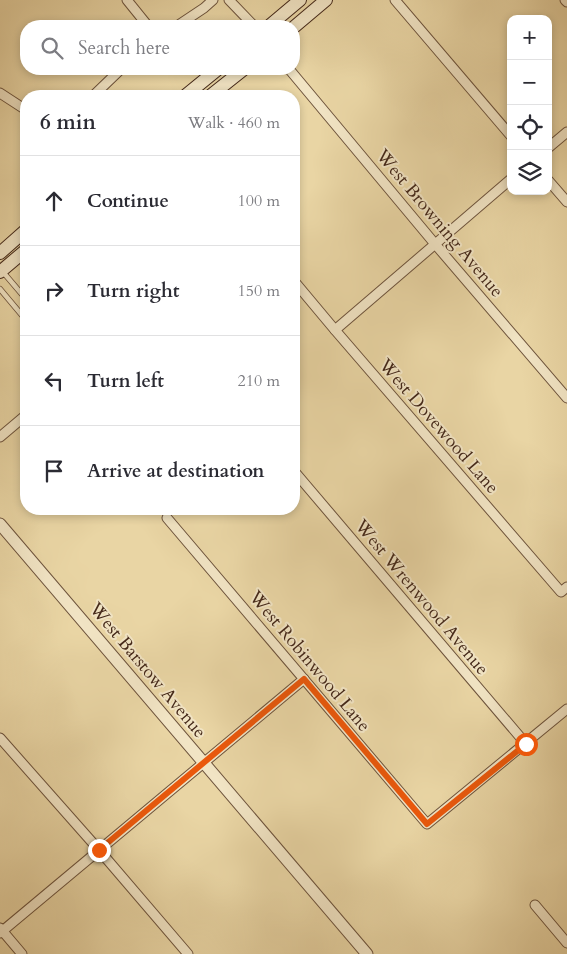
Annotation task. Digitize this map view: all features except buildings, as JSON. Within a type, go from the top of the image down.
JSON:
[{"type":"main road","points":[[276,20],[300,0]]},
{"type":"main road","points":[[300,22],[326,0]]},
{"type":"main road","points":[[192,90],[211,75]]},
{"type":"main road","points":[[218,90],[236,75]]},
{"type":"main road","points":[[2,248],[20,234]]},
{"type":"main road","points":[[1,271],[20,255]]},
{"type":"street","points":[[127,0],[143,20]]},
{"type":"street","points":[[186,20],[213,0]]},
{"type":"street","points":[[229,0],[248,20]]},
{"type":"street","points":[[395,0],[507,131]]},
{"type":"street","points":[[99,90],[115,75]]},
{"type":"street","name":"West Browning Avenue","points":[[294,75],[567,398]]},
{"type":"street","points":[[0,93],[20,106]]},
{"type":"street","points":[[552,145],[567,132]]},
{"type":"street","points":[[334,330],[507,183]]},
{"type":"street","points":[[552,185],[567,202]]},
{"type":"street","name":"West Dovewood Lane","points":[[300,288],[334,330],[564,590]]},
{"type":"street","points":[[0,437],[20,420]]},
{"type":"street","name":"West Wrenwood Avenue","points":[[300,478],[526,744]]},
{"type":"street","name":"West Robinwood Lane","points":[[167,518],[427,824],[526,744]]},
{"type":"street","name":"West Barstow Avenue","points":[[0,524],[367,954]]},
{"type":"street","points":[[22,954],[1,931],[304,679]]},
{"type":"street","points":[[526,744],[567,709]]},
{"type":"street","points":[[0,738],[188,954]]},
{"type":"street","points":[[535,905],[567,943]]},
{"type":"lane","points":[[1,271],[20,292]]},
{"type":"lane","points":[[0,289],[20,313]]},
{"type":"route","points":[[99,850],[304,679],[427,824],[526,744]]}]
